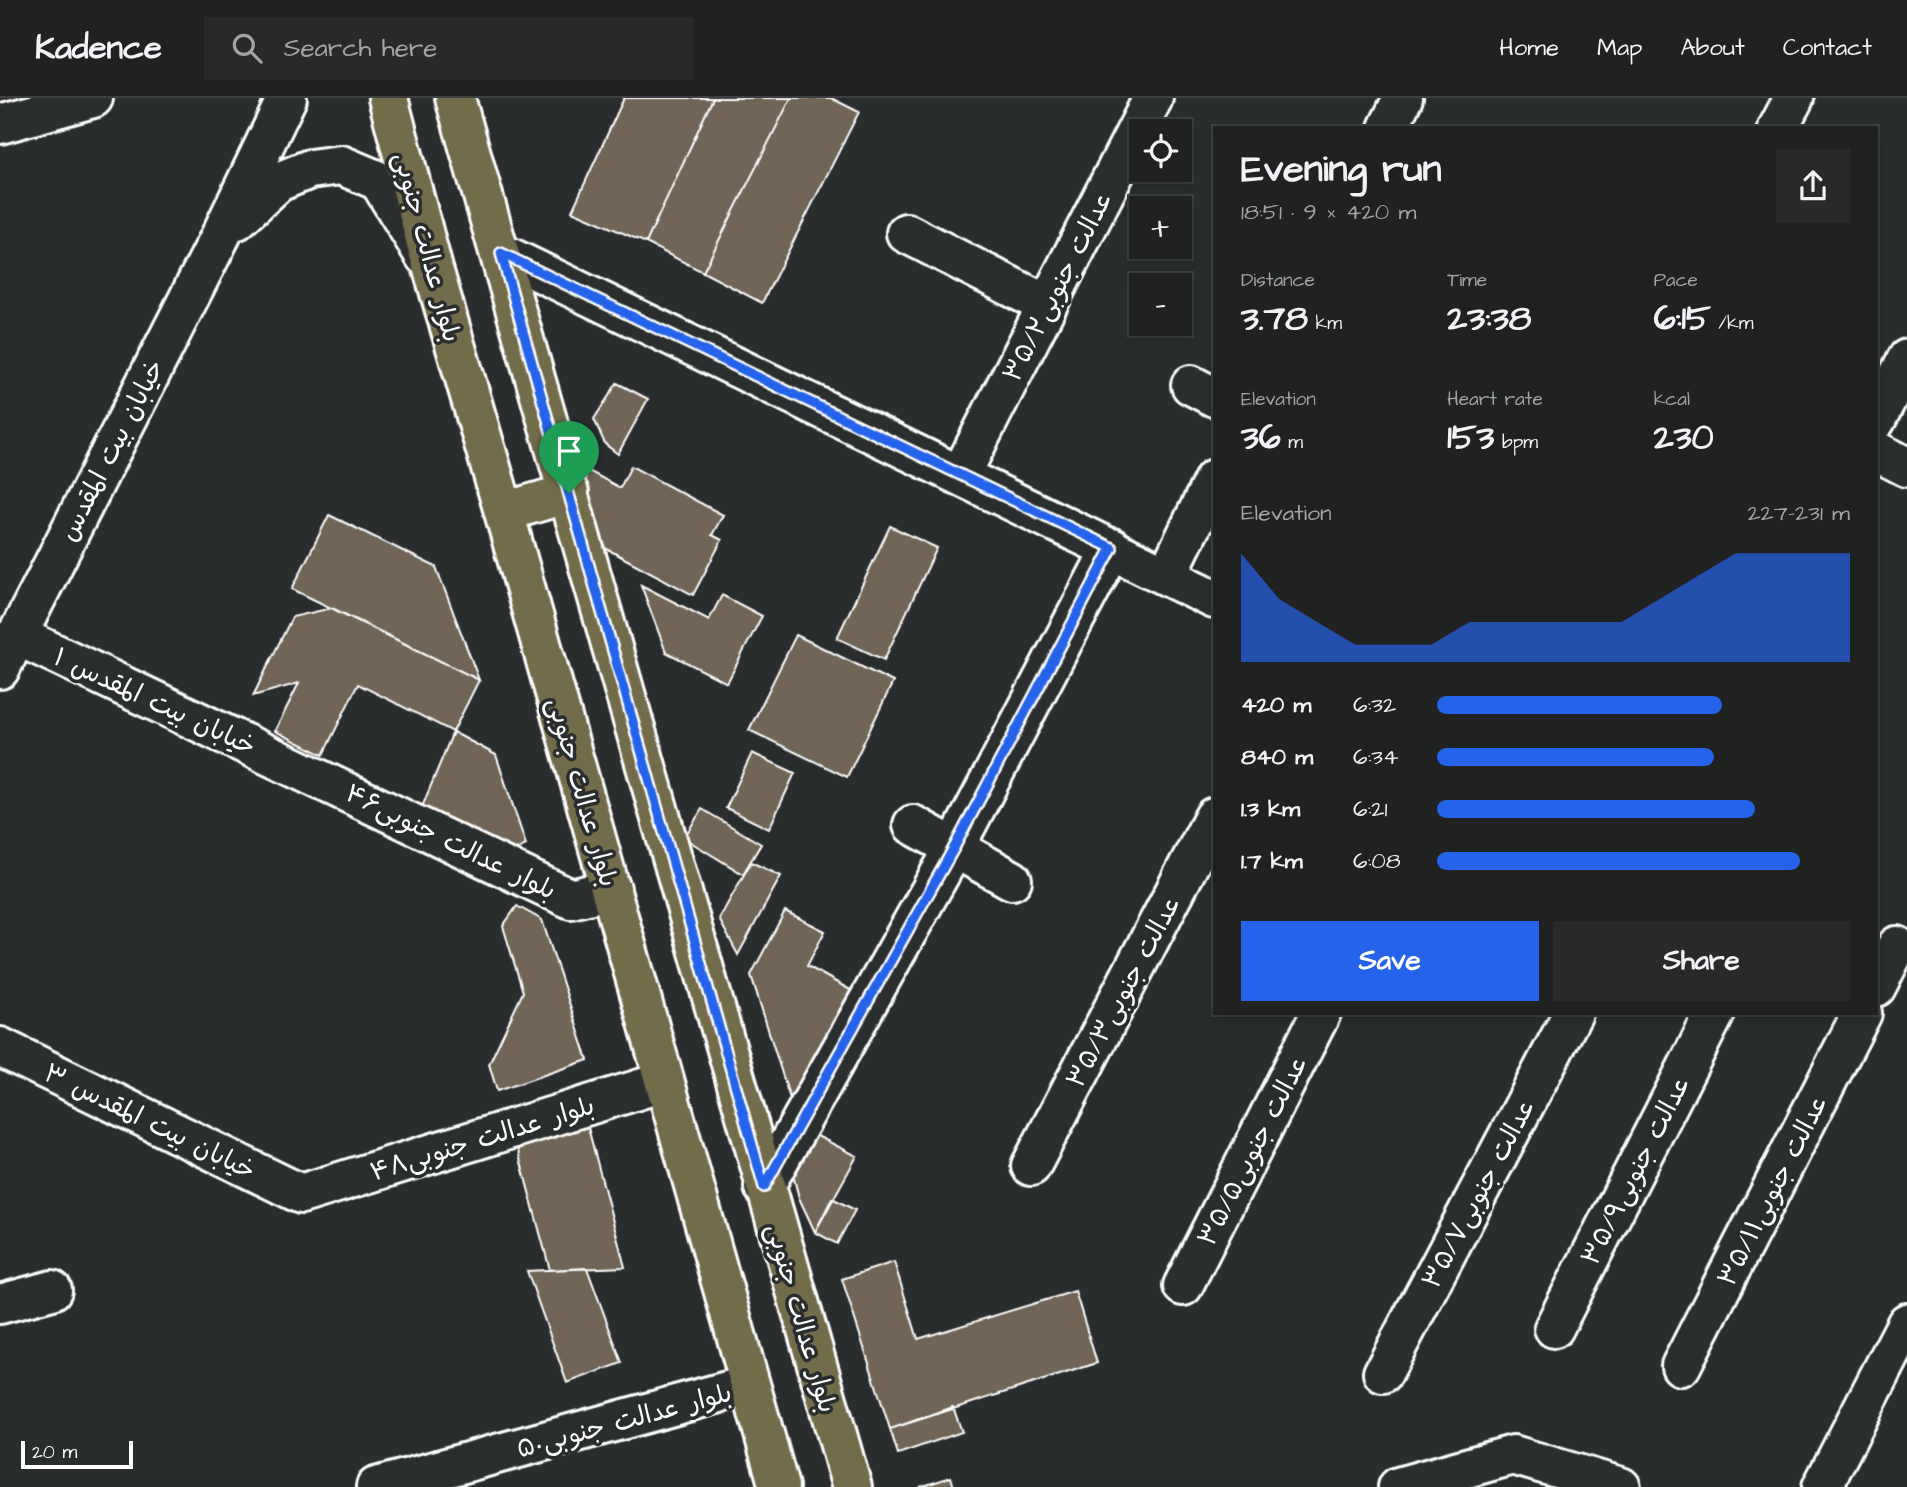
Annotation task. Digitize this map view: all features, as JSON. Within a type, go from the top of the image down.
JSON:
[{"type":"main road","name":"بلوار عدالت جنوبی","points":[[388,98],[433,269],[779,1487]]},
{"type":"main road","name":"بلوار عدالت جنوبی","points":[[455,98],[764,1187],[852,1487]]},
{"type":"main road","points":[[504,512],[569,493]]},
{"type":"street","points":[[0,124],[93,98]]},
{"type":"street","name":"خیابان بیت المقدس","points":[[0,668],[222,233],[287,98]]},
{"type":"street","name":"عدالت جنوبی۳۵/۲","points":[[961,474],[1153,98]]},
{"type":"street","points":[[1389,126],[1403,98]]},
{"type":"street","points":[[1779,126],[1794,98]]},
{"type":"street","points":[[222,233],[278,182],[310,169],[341,165],[379,181],[433,269]]},
{"type":"street","points":[[906,233],[1047,305]]},
{"type":"street","points":[[501,253],[1213,598]]},
{"type":"street","points":[[1878,416],[1907,359]]},
{"type":"street","points":[[1878,452],[1907,467]]},
{"type":"street","points":[[1167,575],[1213,482]]},
{"type":"street","points":[[764,1187],[955,846],[1112,548]]},
{"type":"street","name":"خیابان بیت المقدس ۱","points":[[16,635],[294,766]]},
{"type":"street","name":"بلوار عدالت جنوبی۴۶","points":[[294,766],[571,899],[611,889]]},
{"type":"street","name":"عدالت جنوبی۳۵/۳","points":[[1031,1166],[1213,819]]},
{"type":"street","points":[[913,825],[1012,880]]},
{"type":"street","points":[[1878,982],[1893,944]]},
{"type":"street","name":"عدالت جنوبی۳۵/۵","points":[[1183,1286],[1320,1015]]},
{"type":"street","name":"عدالت جنوبی۳۵/۷","points":[[1383,1373],[1572,1015]]},
{"type":"street","name":"عدالت جنوبی۳۵/۹","points":[[1554,1328],[1714,1015]]},
{"type":"street","name":"عدالت جنوبی۳۵/۱۱","points":[[1681,1366],[1862,1015]]},
{"type":"street","name":"خیابان بیت المقدس ۳","points":[[0,1047],[301,1194]]},
{"type":"street","name":"بلوار عدالت جنوبی۴۸","points":[[301,1194],[663,1082]]},
{"type":"street","points":[[0,1304],[52,1290]]},
{"type":"street","points":[[1822,1487],[1907,1323]]},
{"type":"street","name":"بلوار عدالت جنوبی۵۰","points":[[376,1487],[750,1385]]},
{"type":"street","points":[[1398,1487],[1513,1455],[1621,1487]]},
{"type":"building","points":[[624,98],[713,98],[646,243],[572,211]]},
{"type":"building","points":[[713,98],[791,98],[703,272],[646,243]]},
{"type":"building","points":[[791,98],[831,98],[859,112],[762,303],[703,272]]},
{"type":"building","points":[[617,383],[648,399],[618,454],[605,444],[594,419]]},
{"type":"building","points":[[572,462],[620,488],[631,466],[723,515],[712,535],[722,540],[693,595],[590,540]]},
{"type":"building","points":[[329,515],[436,567],[479,680],[292,589]]},
{"type":"building","points":[[890,526],[937,548],[884,660],[837,638]]},
{"type":"building","points":[[641,585],[709,620],[722,595],[762,616],[727,683],[666,652]]},
{"type":"building","points":[[332,608],[479,680],[453,732],[358,684],[323,755],[275,731],[299,683],[253,696],[292,617]]},
{"type":"building","points":[[796,635],[893,682],[847,777],[749,730]]},
{"type":"building","points":[[453,732],[496,755],[526,845],[518,849],[503,848],[422,807]]},
{"type":"building","points":[[752,753],[795,773],[769,829],[726,808]]},
{"type":"building","points":[[702,809],[761,844],[743,874],[684,838]]},
{"type":"building","points":[[751,862],[781,876],[738,955],[719,919]]},
{"type":"building","points":[[517,906],[542,920],[588,1060],[497,1091],[489,1064],[523,992],[503,926]]},
{"type":"building","points":[[785,911],[825,931],[807,966],[854,992],[791,1102],[751,975]]},
{"type":"building","points":[[586,1120],[625,1267],[550,1270],[515,1140]]},
{"type":"building","points":[[809,1132],[857,1156],[815,1232],[799,1198],[791,1167]]},
{"type":"building","points":[[832,1198],[855,1210],[837,1244],[815,1232]]},
{"type":"building","points":[[894,1262],[918,1339],[1075,1291],[1097,1363],[890,1429],[842,1279]]},
{"type":"building","points":[[587,1268],[622,1363],[567,1383],[527,1271]]},
{"type":"building","points":[[953,1407],[962,1432],[898,1454],[890,1429]]},
{"type":"building","points":[[951,1477],[954,1487],[920,1487]]},
{"type":"route","points":[[501,253],[1112,548],[955,846],[764,1187],[569,493],[501,253]]}]
